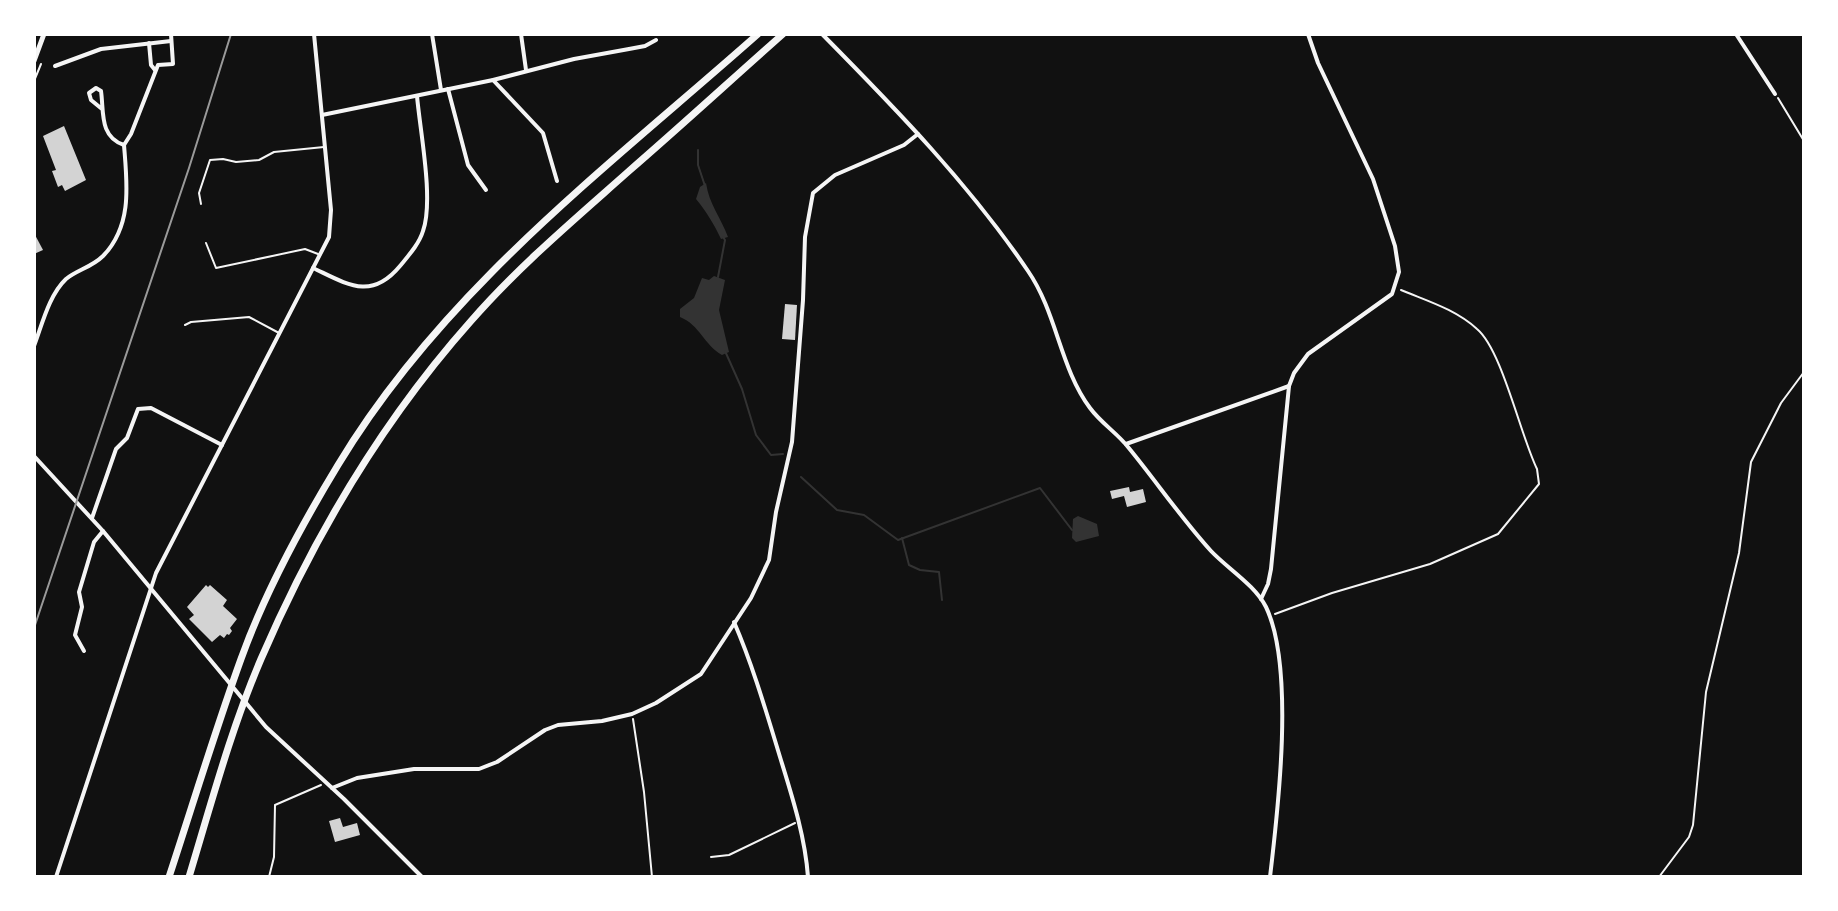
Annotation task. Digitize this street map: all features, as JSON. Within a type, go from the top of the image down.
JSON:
[{"type":"highway","points":[[169,877],[242,656],[284,562],[311,512],[379,404],[448,319],[543,220],[758,34]]},
{"type":"highway","points":[[189,877],[226,756],[260,660],[303,568],[364,461],[439,358],[502,288],[559,232],[783,34]]},
{"type":"main road","points":[[34,61],[44,34]]},
{"type":"street","points":[[34,346],[52,301],[65,280],[104,255],[117,233],[128,198],[124,145],[158,65],[173,64],[171,34]]},
{"type":"street","points":[[56,877],[150,589],[329,237],[331,218],[326,146],[314,34]]},
{"type":"street","points":[[432,34],[441,90]]},
{"type":"street","points":[[521,34],[526,70]]},
{"type":"street","points":[[822,34],[961,182],[1029,272],[1051,315],[1074,382],[1083,398],[1102,422],[1126,444],[1206,545],[1261,599],[1268,614],[1280,671],[1282,713],[1278,816],[1270,877]]},
{"type":"street","points":[[1261,599],[1271,569],[1289,386],[1294,373],[1308,354],[1385,300],[1396,288],[1399,272],[1395,246],[1373,179],[1318,63],[1308,34]]},
{"type":"street","points":[[1736,34],[1775,94]]},
{"type":"street","points":[[322,115],[637,48],[656,40]]},
{"type":"street","points":[[55,66],[101,49],[171,41]]},
{"type":"street","points":[[149,43],[151,65],[155,70]]},
{"type":"street","points":[[493,80],[543,133],[557,181]]},
{"type":"street","points":[[102,109],[91,100],[89,93],[92,89],[101,91],[108,136],[124,145]]},
{"type":"street","points":[[448,89],[468,165],[486,190]]},
{"type":"street","points":[[313,268],[356,287],[375,286],[392,275],[418,242],[425,223],[427,199],[417,96]]},
{"type":"street","points":[[332,788],[357,778],[414,769],[479,769],[497,762],[545,730],[558,725],[602,721],[632,714],[656,703],[701,674],[761,582],[769,560],[792,442],[805,237],[813,193],[835,175],[904,145],[918,134]]},
{"type":"street","points":[[1126,444],[1289,386]]},
{"type":"street","points":[[92,518],[116,449],[127,438],[138,409],[151,408],[222,445]]},
{"type":"street","points":[[34,456],[92,518],[266,727],[422,877]]},
{"type":"street","points":[[84,651],[75,635],[82,607],[79,592],[94,542],[103,531]]},
{"type":"street","points":[[734,622],[760,687],[798,822],[808,877]]},
{"type":"lane","points":[[201,204],[199,193],[210,160],[259,160],[274,152],[326,146]]},
{"type":"lane","points":[[206,243],[216,268],[305,249],[319,254]]},
{"type":"lane","points":[[185,325],[249,317],[280,333]]},
{"type":"path","points":[[1775,94],[1804,141]]},
{"type":"path","points":[[1268,614],[1278,614],[1332,593],[1430,564],[1498,534],[1539,484],[1537,469],[1489,341],[1459,316],[1396,288]]},
{"type":"path","points":[[1659,877],[1689,837],[1693,825],[1698,802],[1706,692],[1739,553],[1751,462],[1781,403],[1804,372]]},
{"type":"path","points":[[632,714],[644,792],[652,877]]},
{"type":"path","points":[[269,877],[274,857],[275,805],[327,783]]},
{"type":"path","points":[[711,857],[729,855],[798,822]]},
{"type":"shaded area","points":[[706,183],[728,237],[721,239],[696,199],[700,187]]},
{"type":"shaded area","points":[[714,276],[725,280],[719,310],[729,352],[722,355],[680,317],[680,309],[694,298],[702,278],[709,280]]},
{"type":"shaded area","points":[[1078,516],[1097,524],[1099,536],[1076,542],[1072,538],[1073,519]]},
{"type":"building","points":[[64,126],[86,180],[65,191],[62,185],[58,187],[52,171],[56,170],[43,136]]},
{"type":"building","points":[[34,233],[43,250],[34,254]]},
{"type":"building","points":[[785,304],[797,305],[795,340],[782,339]]},
{"type":"building","points":[[1129,487],[1130,492],[1143,489],[1146,502],[1127,507],[1124,496],[1112,499],[1110,491]]},
{"type":"building","points":[[206,585],[227,600],[223,606],[237,619],[229,635],[224,638],[220,635],[212,642],[189,619],[194,615],[187,607]]},
{"type":"building","points":[[340,818],[343,827],[357,823],[360,835],[335,842],[329,821]]},
{"type":"waterway","points":[[698,150],[698,165],[705,186]]},
{"type":"waterway","points":[[718,277],[723,237]]},
{"type":"waterway","points":[[725,351],[742,389],[756,435],[771,455],[783,454]]},
{"type":"waterway","points":[[801,477],[837,510],[864,515],[898,540],[1040,488],[1072,530]]},
{"type":"waterway","points":[[902,538],[909,565],[939,572],[942,600]]},
{"type":"railway","points":[[34,628],[231,34]]}]
